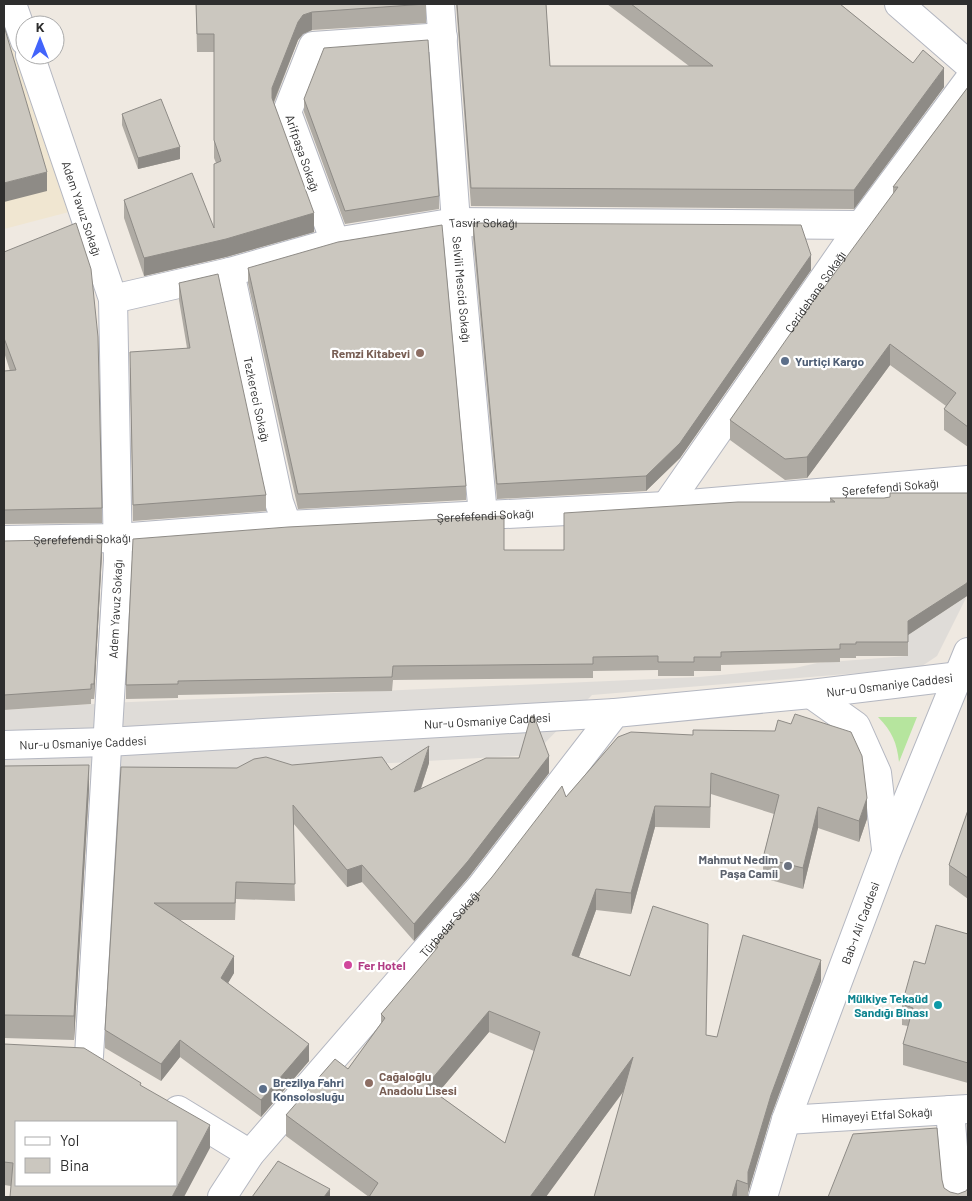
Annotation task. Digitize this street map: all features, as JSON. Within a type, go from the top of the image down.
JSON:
[{"type":"street","name":"Selvili Mescid Sokağı","points":[[440,4],[456,222],[483,516]]},
{"type":"street","points":[[899,4],[968,64]]},
{"type":"street","name":"Arifpaşa Sokağı","points":[[335,242],[287,112],[314,46],[443,37]]},
{"type":"street","name":"Adem Yavuz Sokağı","points":[[33,65],[113,299],[118,538],[89,1056]]},
{"type":"street","name":"Ceridehane Sokağı","points":[[666,506],[861,225],[968,81]]},
{"type":"street","name":"Tasvir Sokağı","points":[[113,299],[230,272],[335,242],[456,222],[861,225]]},
{"type":"street","name":"Tezkereci Sokağı","points":[[230,272],[278,502],[287,525]]},
{"type":"street","name":"Şerefefendi Sokağı","points":[[4,540],[118,538],[287,525],[666,506],[968,480]]},
{"type":"street","name":"Nur-u Osmaniye Caddesi","points":[[4,745],[107,742],[615,713],[811,694],[965,667]]},
{"type":"street","name":"Bab-ı Ali Caddesi","points":[[763,1197],[786,1120],[886,853],[965,667]]},
{"type":"street","points":[[811,694],[856,726],[877,773],[886,853]]},
{"type":"street","name":"Türbedar Sokağı","points":[[222,1197],[250,1154],[480,888],[615,713]]},
{"type":"street","points":[[61,1055],[89,1056],[114,1071]]},
{"type":"street","points":[[155,1096],[250,1154]]},
{"type":"street","points":[[957,1197],[959,1110]]},
{"type":"street","name":"Himayeyi Etfal Sokağı","points":[[786,1120],[959,1110]]},
{"type":"shaded area","points":[[4,23],[15,55],[15,65],[18,65],[69,212],[4,229]]},
{"type":"shaded area","points":[[967,596],[937,656],[919,668],[592,695],[533,755],[4,785],[4,710],[109,703],[699,677],[795,668],[817,663],[907,656],[908,635]]},
{"type":"green space","points":[[878,717],[917,717],[899,762],[893,738],[887,727]]},
{"type":"building","points":[[196,4],[426,4],[312,12],[303,15],[298,22],[272,88],[272,98],[314,213],[226,239],[144,258],[124,200],[192,173],[214,228],[214,164],[221,161],[214,140],[214,34],[197,34]]},
{"type":"building","points":[[457,4],[546,4],[550,66],[713,66],[631,4],[840,4],[913,63],[923,50],[944,68],[854,190],[471,188]]},
{"type":"building","points":[[4,26],[47,172],[4,183]]},
{"type":"building","points":[[428,40],[439,196],[345,211],[304,99],[324,48]]},
{"type":"building","points":[[968,87],[968,427],[944,409],[956,393],[890,344],[807,457],[785,459],[730,420],[823,287],[823,289],[898,187],[893,187]]},
{"type":"building","points":[[161,99],[180,147],[138,158],[122,114]]},
{"type":"building","points":[[76,223],[91,269],[98,337],[102,508],[4,510],[4,371],[16,370],[4,338],[4,252]]},
{"type":"building","points":[[473,223],[801,225],[811,255],[680,443],[646,476],[497,484]]},
{"type":"building","points":[[442,225],[466,486],[298,494],[248,268],[338,242]]},
{"type":"building","points":[[218,274],[266,495],[133,505],[130,352],[190,348],[179,283]]},
{"type":"building","points":[[890,493],[968,493],[967,583],[908,621],[908,642],[856,642],[856,644],[840,644],[840,649],[721,652],[721,657],[694,657],[694,662],[658,662],[658,656],[593,657],[593,664],[393,666],[392,677],[178,681],[178,684],[126,685],[133,539],[288,527],[504,516],[504,550],[564,550],[564,513],[738,502],[835,502],[830,498],[884,498],[890,497]]},
{"type":"building","points":[[102,539],[94,684],[91,684],[91,689],[4,695],[4,541]]},
{"type":"building","points":[[795,714],[851,732],[862,756],[867,798],[859,821],[818,807],[803,868],[763,858],[779,795],[711,773],[710,807],[655,806],[631,893],[596,889],[572,955],[630,976],[653,906],[708,924],[706,1035],[717,1037],[743,935],[821,960],[771,1095],[748,1172],[748,1184],[737,1180],[732,1197],[594,1197],[633,1057],[530,1197],[369,1197],[378,1183],[286,1115],[335,1059],[348,1069],[385,1018],[381,1014],[438,947],[435,944],[492,877],[562,786],[566,797],[618,737],[631,732],[693,735],[693,730],[775,731],[778,720],[791,724]],"holes":[[[489,1011],[540,1032],[505,1143],[426,1086]]]},
{"type":"building","points":[[531,716],[534,716],[549,756],[468,861],[414,924],[362,865],[347,870],[293,805],[295,884],[236,882],[235,903],[154,903],[234,956],[221,978],[309,1044],[261,1100],[180,1040],[161,1064],[105,1030],[121,767],[237,768],[254,759],[266,757],[292,765],[382,757],[391,770],[429,746],[414,792],[486,758],[519,758]]},
{"type":"building","points":[[89,765],[74,1016],[4,1015],[4,766]]},
{"type":"building","points":[[968,810],[968,878],[949,865]]},
{"type":"building","name":"Mülkiye Tekaüd Sandığı Binası","points":[[936,925],[968,934],[968,1063],[903,1044],[913,1008],[902,1004],[914,961],[925,964]]},
{"type":"building","points":[[4,1044],[84,1048],[141,1083],[140,1085],[210,1125],[178,1186],[178,1121],[15,1121],[15,1186],[178,1186],[172,1197],[10,1197],[13,1163],[4,1162]]},
{"type":"building","points":[[937,1128],[944,1188],[958,1194],[966,1191],[968,1188],[968,1197],[828,1197],[853,1134]]},
{"type":"building","points":[[278,1161],[330,1189],[324,1197],[252,1197]]},
{"type":"place","name":"Remzi Kitabevi","points":[[420,353]]},
{"type":"place","name":"Yurtiçi Kargo","points":[[785,361]]},
{"type":"place","name":"Mahmut Nedim Paşa Camii","points":[[788,866]]},
{"type":"place","name":"Fer Hotel","points":[[348,965]]},
{"type":"place","name":"Mülkiye Tekaüd Sandığı Binası","points":[[938,1005]]},
{"type":"place","name":"Cağaloğlu Anadolu Lisesi","points":[[369,1083]]},
{"type":"place","name":"Brezilya Fahri Konsolosluğu","points":[[263,1089]]}]
